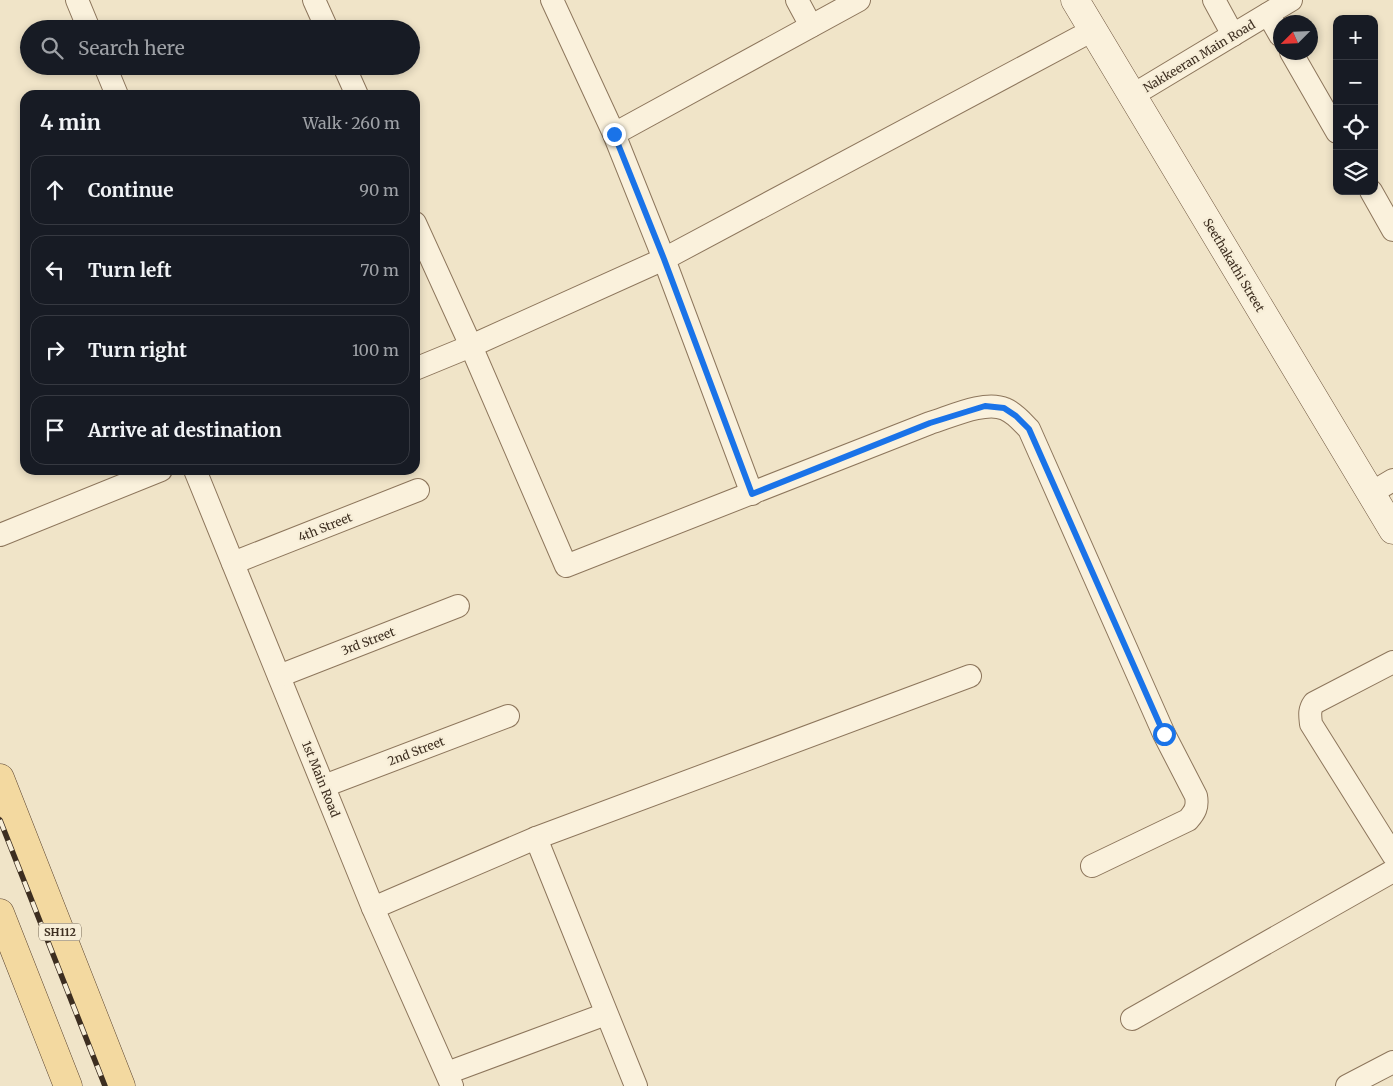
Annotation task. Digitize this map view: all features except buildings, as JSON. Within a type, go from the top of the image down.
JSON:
[{"type":"main road","name":"SH112","points":[[0,778],[121,1086]]},
{"type":"main road","points":[[0,913],[68,1086]]},
{"type":"street","points":[[77,0],[85,20]]},
{"type":"street","points":[[314,0],[323,20]]},
{"type":"street","points":[[552,0],[614,134],[664,259],[752,494]]},
{"type":"street","points":[[797,0],[811,26]]},
{"type":"street","points":[[614,134],[860,0]]},
{"type":"street","name":"Seethakathi Street","points":[[1075,0],[1133,95],[1382,487],[1393,530]]},
{"type":"street","points":[[1214,0],[1233,35]]},
{"type":"street","name":"Nakkeeran Main Road","points":[[1133,95],[1291,0]]},
{"type":"street","points":[[1268,14],[1273,23]]},
{"type":"street","points":[[420,367],[664,259],[1093,30]]},
{"type":"street","points":[[1296,60],[1333,125]]},
{"type":"street","points":[[109,75],[115,90]]},
{"type":"street","points":[[348,75],[355,90]]},
{"type":"street","points":[[1373,195],[1393,230]]},
{"type":"street","points":[[420,234],[471,346],[566,566],[930,423],[985,406],[1004,408],[1016,416],[1029,429],[1110,615],[1164,734],[1196,796],[1198,804],[1195,813],[1188,820],[1092,866]]},
{"type":"street","points":[[0,535],[149,475]]},
{"type":"street","name":"1st Main Road","points":[[197,475],[373,908],[450,1080]]},
{"type":"street","name":"4th Street","points":[[233,563],[418,490]]},
{"type":"street","name":"3rd Street","points":[[279,676],[458,606]]},
{"type":"street","points":[[1393,662],[1314,703],[1310,714],[1311,724],[1393,855]]},
{"type":"street","points":[[373,908],[536,838],[970,676]]},
{"type":"street","name":"2nd Street","points":[[324,786],[508,716]]},
{"type":"street","points":[[536,838],[636,1086]]},
{"type":"street","points":[[1132,1019],[1393,872]]},
{"type":"street","points":[[450,1080],[606,1014]]},
{"type":"street","points":[[1347,1086],[1393,1062]]},
{"type":"railway","points":[[0,820],[105,1086]]},
{"type":"route","points":[[614,134],[664,259],[752,494],[930,423],[985,406],[1004,408],[1016,416],[1029,429],[1164,734]]}]
